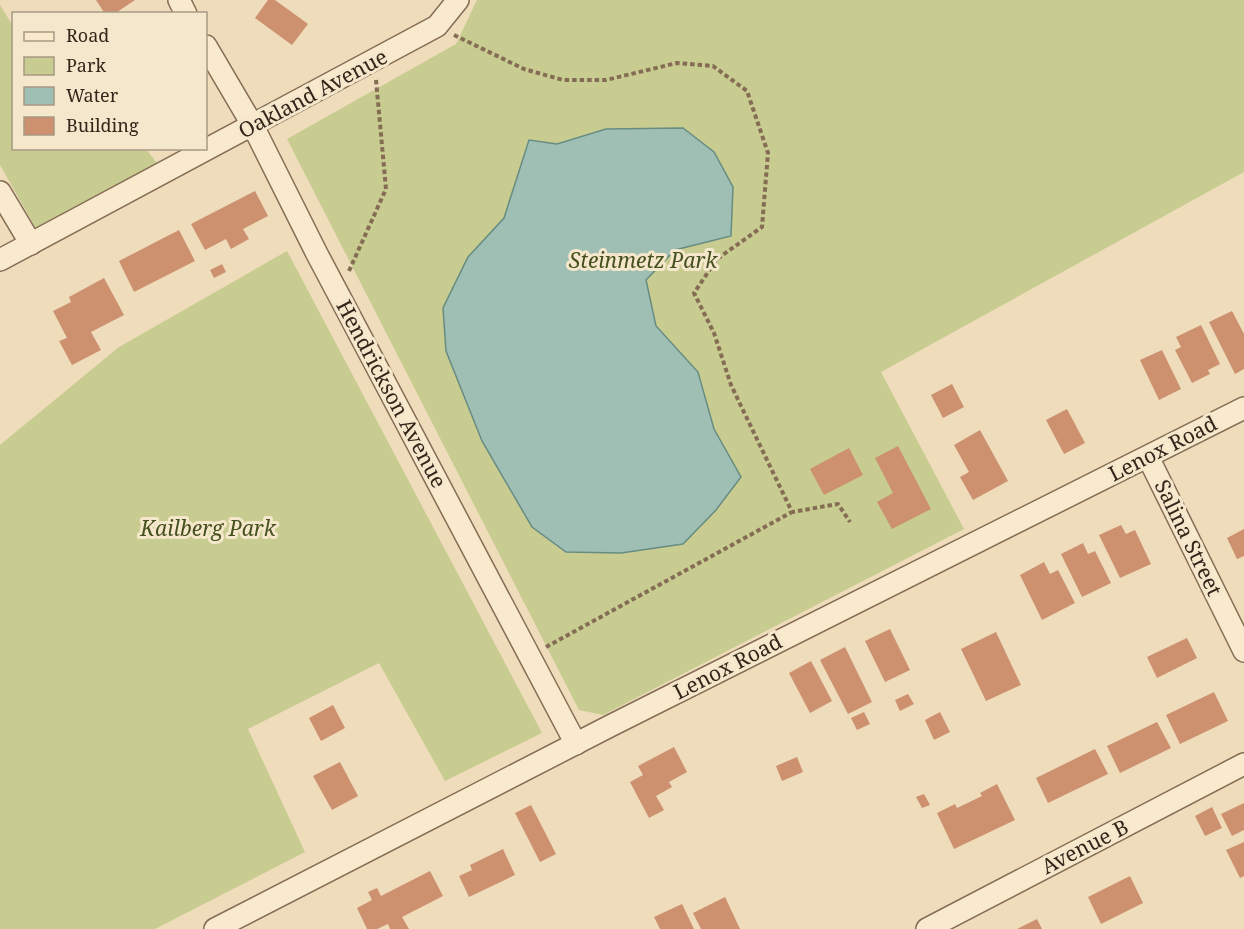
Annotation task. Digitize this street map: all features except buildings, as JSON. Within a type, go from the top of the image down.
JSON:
[{"type":"street","name":"Oakland Avenue","points":[[0,260],[437,26],[458,0]]},
{"type":"street","name":"Hendrickson Avenue","points":[[207,48],[253,126],[338,294],[576,744]]},
{"type":"street","points":[[0,192],[31,244]]},
{"type":"street","name":"Lenox Road","points":[[215,929],[576,744],[1244,408]]},
{"type":"street","name":"Salina Street","points":[[1148,457],[1244,651]]},
{"type":"street","name":"Avenue B","points":[[927,929],[1244,764]]},
{"type":"path","points":[[437,26],[524,69],[562,80],[606,80],[677,63],[713,66],[747,91],[768,153],[762,227],[717,259],[694,292],[714,333],[731,385],[792,512]]},
{"type":"path","points":[[338,294],[386,189],[375,60]]},
{"type":"path","points":[[530,656],[792,512],[838,504],[850,522]]},
{"type":"green space","name":"Steinmetz Park","points":[[477,0],[1244,0],[1244,172],[881,372],[964,529],[603,715],[579,710],[287,139],[456,44]]},
{"type":"green space","points":[[0,5],[12,24],[12,150],[147,150],[160,167],[38,232],[0,165]]},
{"type":"green space","name":"Kailberg Park","points":[[287,251],[542,733],[445,781],[379,663],[248,729],[305,852],[155,929],[0,929],[0,445],[119,347]]},
{"type":"water","points":[[683,128],[714,152],[733,187],[731,236],[675,250],[646,280],[656,326],[698,372],[714,429],[741,477],[716,510],[683,544],[621,553],[566,552],[532,527],[482,441],[446,351],[443,308],[468,257],[504,218],[529,140],[557,144],[606,129]]}]
